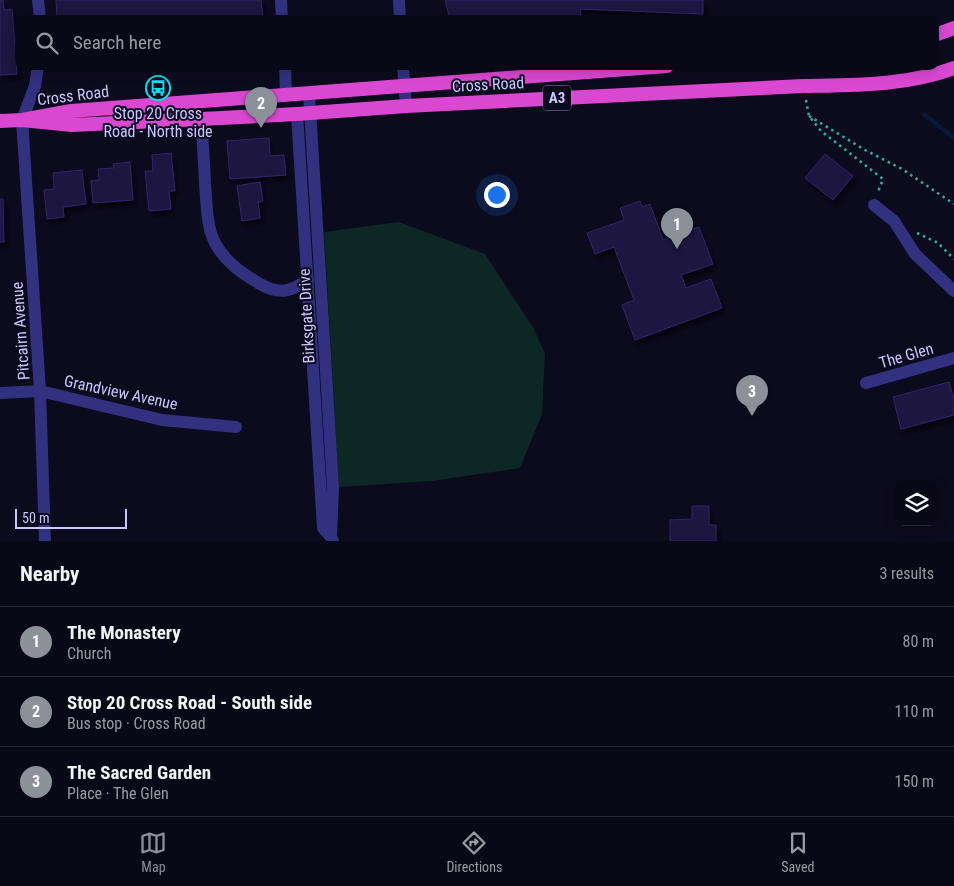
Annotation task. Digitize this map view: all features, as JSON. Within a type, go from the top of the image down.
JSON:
[{"type":"highway","points":[[939,34],[954,28]]},
{"type":"highway","name":"Cross Road","points":[[22,120],[72,125],[304,114],[406,106],[803,86],[862,85],[919,78],[954,68]]},
{"type":"highway","name":"Cross Road","points":[[0,121],[22,120],[71,111],[200,100],[405,87],[617,70]]},
{"type":"highway","points":[[297,94],[304,114]]},
{"type":"highway","points":[[200,100],[201,119]]},
{"type":"street","points":[[38,0],[40,15]]},
{"type":"street","points":[[281,0],[282,15]]},
{"type":"street","points":[[399,0],[400,15]]},
{"type":"street","points":[[22,120],[35,86],[37,70]]},
{"type":"street","points":[[287,70],[297,94]]},
{"type":"street","points":[[403,70],[406,106]]},
{"type":"street","name":"Birksgate Drive","points":[[304,114],[308,278],[323,528],[332,539]]},
{"type":"street","name":"Birksgate Drive","points":[[304,114],[332,487],[332,539]]},
{"type":"street","points":[[201,119],[207,212],[209,228],[215,244],[235,267],[264,286],[277,291],[291,290],[299,287],[308,278]]},
{"type":"street","name":"Pitcairn Avenue","points":[[22,120],[40,390],[45,541]]},
{"type":"street","points":[[874,205],[894,221],[915,254],[954,291]]},
{"type":"street","name":"The Glen","points":[[866,383],[954,358]]},
{"type":"street","name":"Grandview Avenue","points":[[0,393],[40,390],[162,420],[236,427]]},
{"type":"path","points":[[803,86],[809,116],[822,130],[883,179],[874,205]]},
{"type":"path","points":[[809,116],[865,150],[902,169],[954,204]]},
{"type":"path","points":[[894,221],[938,242],[954,259]]},
{"type":"green space","points":[[399,222],[485,254],[534,329],[545,354],[542,414],[520,468],[432,481],[339,487],[324,232]]},
{"type":"building","points":[[0,0],[3,0],[4,10],[12,9],[15,70],[17,70],[17,74],[0,75]]},
{"type":"building","points":[[56,0],[261,0],[263,15],[57,15]]},
{"type":"building","points":[[445,0],[703,0],[703,14],[580,9],[581,15],[449,15]]},
{"type":"building","points":[[269,138],[270,156],[284,155],[286,175],[230,179],[227,141]]},
{"type":"building","points":[[171,153],[175,191],[169,191],[171,209],[149,211],[145,171],[153,171],[152,155]]},
{"type":"building","points":[[825,154],[853,176],[833,200],[805,178]]},
{"type":"building","points":[[130,162],[133,200],[93,203],[91,181],[99,180],[98,169],[114,168],[113,164]]},
{"type":"building","points":[[82,170],[86,204],[63,207],[64,217],[47,219],[44,190],[54,189],[53,173]]},
{"type":"building","points":[[260,182],[263,201],[258,202],[260,218],[242,221],[237,186]]},
{"type":"building","points":[[0,199],[3,199],[4,242],[0,242]]},
{"type":"building","points":[[640,201],[642,207],[650,204],[663,240],[699,227],[713,264],[681,275],[686,288],[711,279],[722,308],[635,340],[622,305],[634,300],[614,247],[595,254],[587,233],[624,220],[620,208]]},
{"type":"building","points":[[949,382],[954,399],[954,415],[901,429],[893,397]]},
{"type":"building","points":[[692,506],[709,506],[709,525],[716,525],[716,541],[670,541],[670,520],[692,519]]},
{"type":"waterway","points":[[925,115],[954,138]]},
{"type":"place","name":"Stop 20 Cross Road - North side","points":[[158,88]]},
{"type":"place","name":"Stop 20 Cross Road - South side","points":[[261,128]]},
{"type":"place","name":"The Monastery","points":[[677,249]]},
{"type":"place","name":"The Sacred Garden","points":[[752,416]]}]
